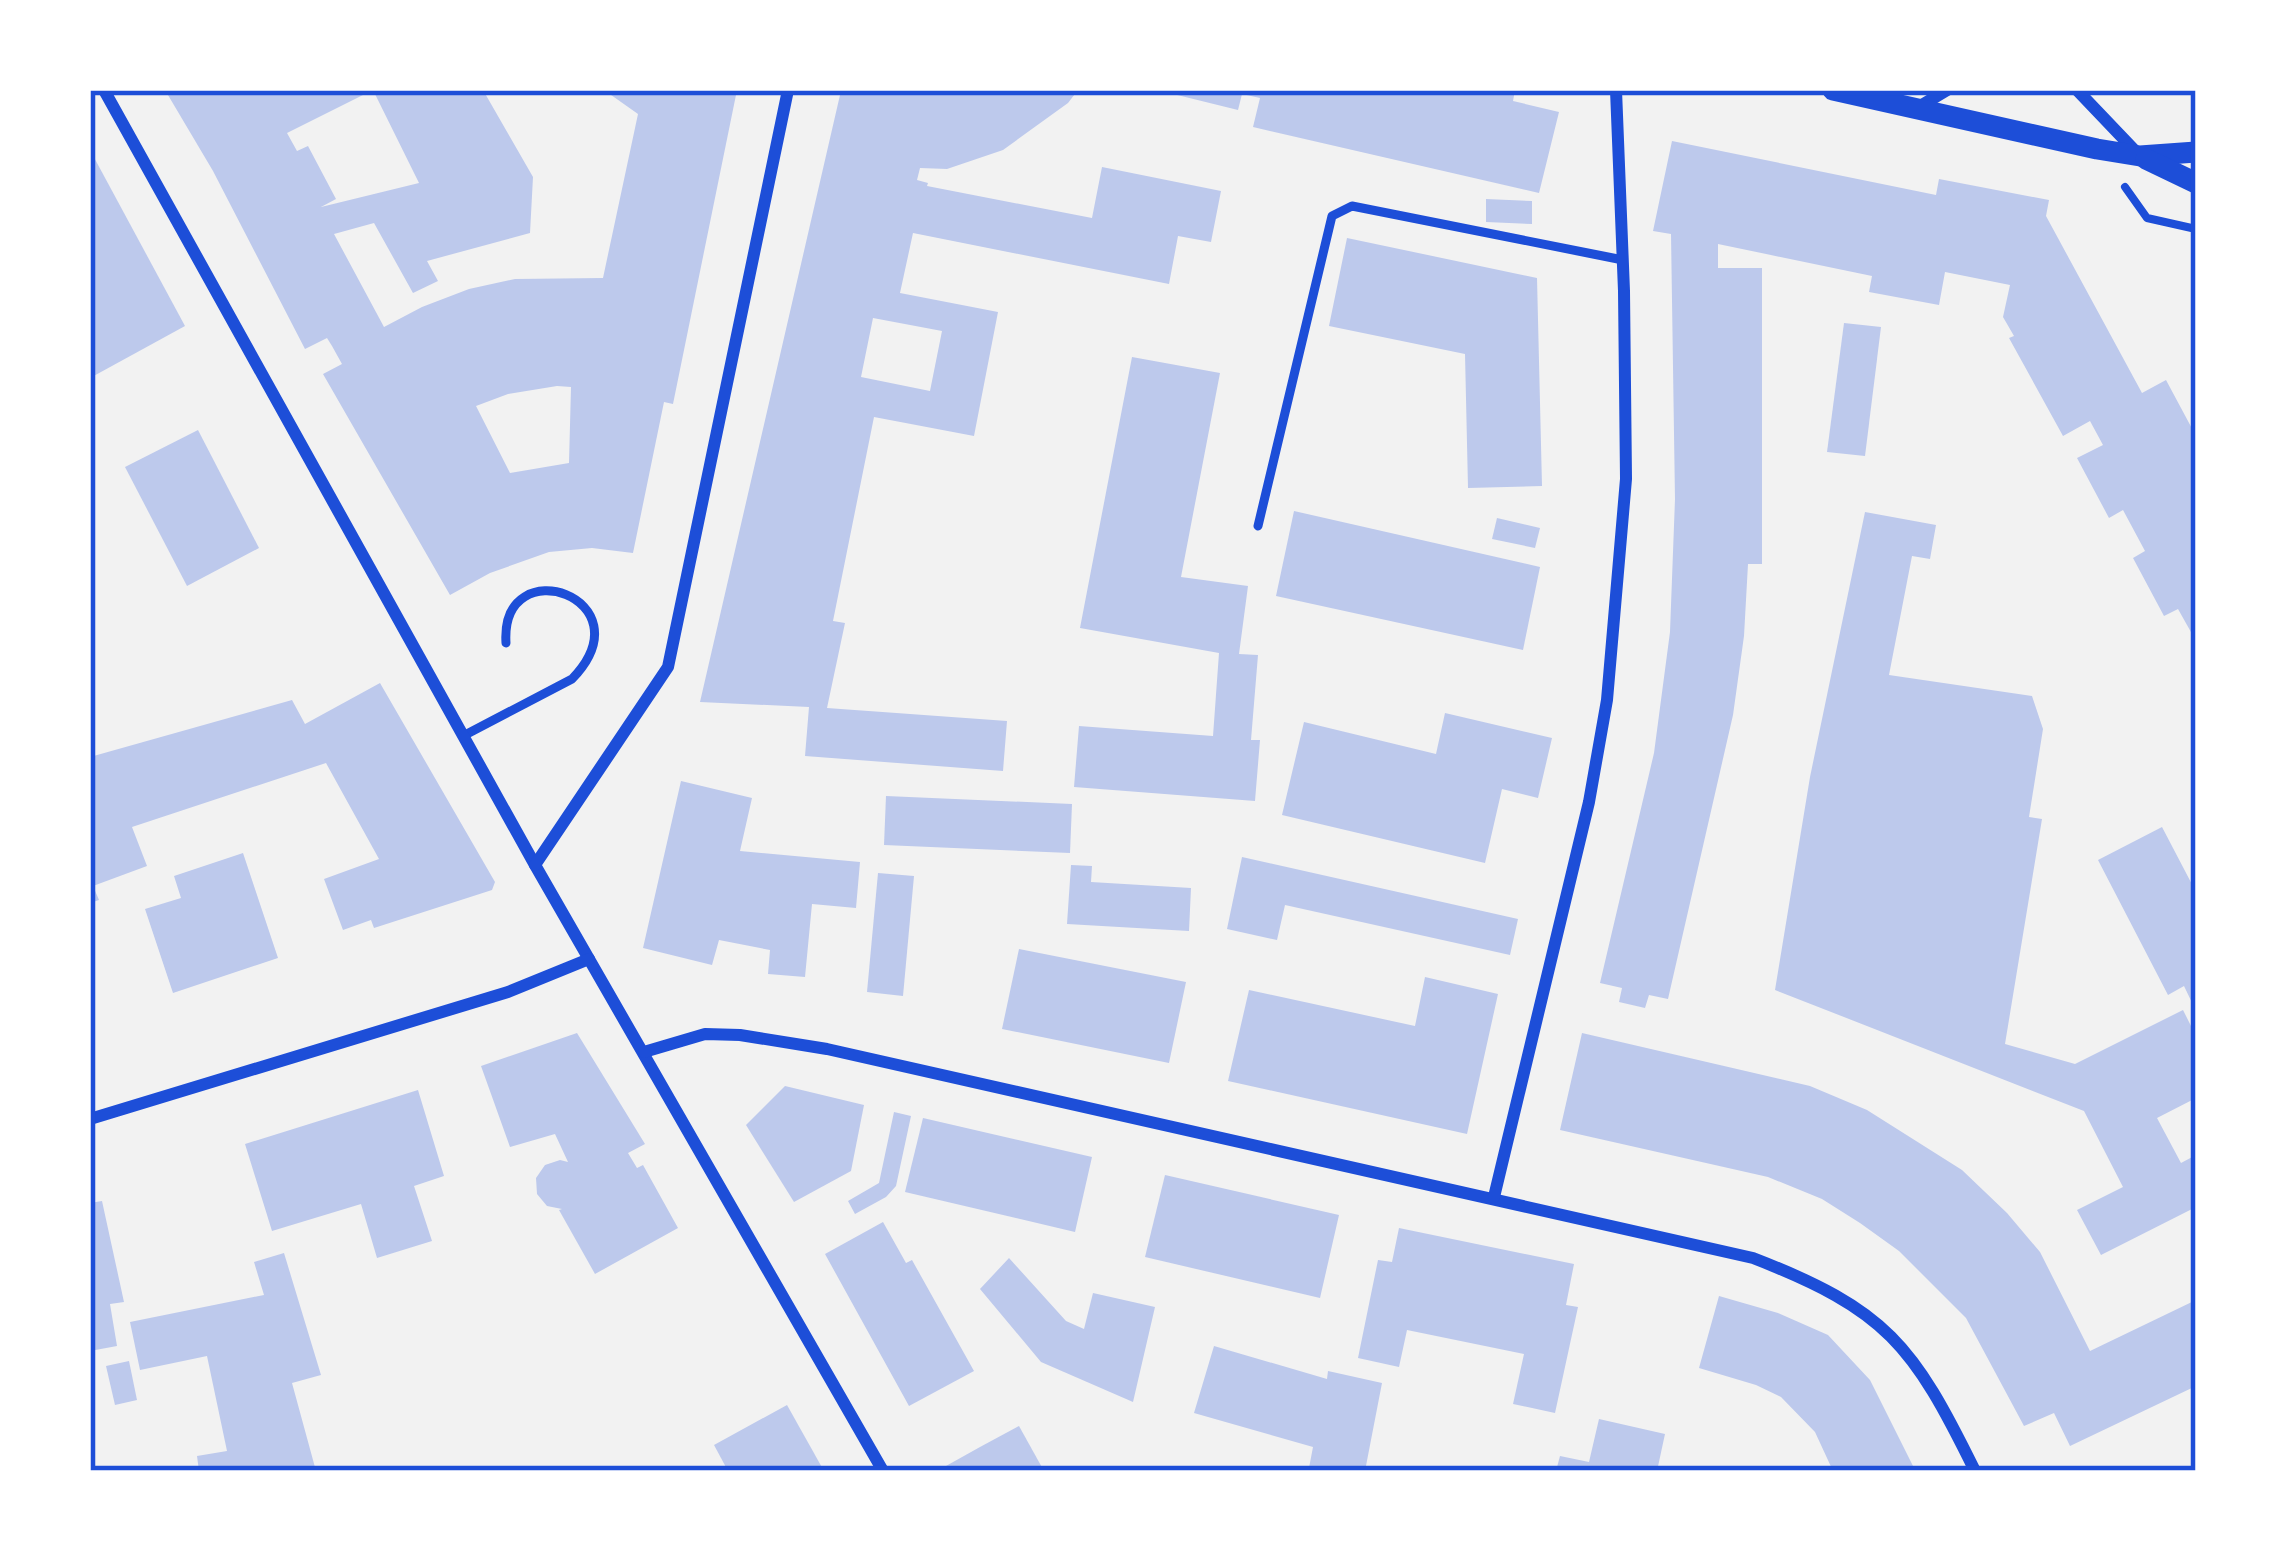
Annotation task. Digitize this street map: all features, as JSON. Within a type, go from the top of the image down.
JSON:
[{"type":"street","points":[[104,90],[535,865],[883,1471]]},
{"type":"street","points":[[535,865],[668,667],[788,90]]},
{"type":"street","points":[[1494,1197],[1588,802],[1607,700],[1626,479],[1616,90]]},
{"type":"street","points":[[1833,90],[2140,156],[2196,183]]},
{"type":"street","points":[[1915,110],[1947,90]]},
{"type":"street","points":[[2077,90],[2140,156]]},
{"type":"street","points":[[2140,156],[2196,152]]},
{"type":"street","points":[[90,1119],[508,992],[589,959]]},
{"type":"street","points":[[644,1052],[705,1034],[827,1049],[1754,1258],[1812,1281],[1881,1324],[1920,1367],[1975,1471]]},
{"type":"lane","points":[[1258,526],[1332,216],[1352,206],[1623,260]]},
{"type":"lane","points":[[464,736],[572,679],[585,664],[595,632],[589,612],[576,598],[542,591],[514,604],[507,614],[506,643]]},
{"type":"path","points":[[824,90],[842,90]]},
{"type":"building","points":[[165,90],[373,90],[483,90],[533,177],[530,233],[427,261],[438,281],[413,293],[374,223],[334,234],[384,327],[469,289],[515,279],[603,278],[638,114],[604,90],[737,90],[673,404],[664,402],[633,553],[592,548],[549,552],[490,573],[450,595],[323,374],[342,364],[332,346],[327,338],[305,349],[213,171]],"holes":[[[373,90],[419,183],[321,207],[336,199],[308,146],[297,151],[287,133]],[[571,387],[569,463],[510,473],[476,406],[508,394]]]},
{"type":"building","points":[[887,90],[1078,90],[1068,103],[1003,150],[947,169],[920,168],[917,180],[927,186],[1092,218],[1102,167],[1221,191],[1211,242],[1178,236],[1169,284],[913,233],[900,293],[998,312],[974,436],[874,417],[833,621],[845,623],[827,708],[1007,721],[1003,771],[805,756],[809,707],[700,702],[840,95]],"holes":[[[873,318],[942,331],[930,391],[861,377]]]},
{"type":"building","points":[[1157,90],[1515,90],[1513,101],[1559,112],[1539,193],[1253,127],[1260,98],[1242,94],[1238,110]]},
{"type":"building","points":[[1672,141],[1936,195],[1939,179],[2049,200],[2046,216],[2142,393],[2166,380],[2196,436],[2196,641],[2178,609],[2164,616],[2133,558],[2145,551],[2123,510],[2109,518],[2077,458],[2103,445],[2090,421],[2063,436],[2009,338],[2014,336],[2003,317],[2010,285],[1945,272],[1939,305],[1869,292],[1872,276],[1718,244],[1718,268],[1762,268],[1762,564],[1748,564],[1733,715],[1668,999],[1649,995],[1645,1008],[1619,1002],[1622,988],[1600,983],[1654,753],[1670,632],[1675,499],[1671,234],[1653,231]]},
{"type":"building","points":[[90,150],[185,326],[90,378]]},
{"type":"building","points":[[1486,199],[1532,201],[1532,224],[1486,222]]},
{"type":"building","points":[[1347,238],[1537,278],[1542,486],[1468,488],[1465,354],[1329,326]]},
{"type":"building","points":[[1844,323],[1881,327],[1865,456],[1827,452]]},
{"type":"building","points":[[1132,357],[1220,373],[1181,577],[1248,586],[1239,654],[1258,655],[1251,740],[1260,740],[1255,801],[1074,787],[1079,726],[1213,736],[1219,653],[1080,628]]},
{"type":"building","points":[[198,430],[259,548],[187,586],[125,467]]},
{"type":"building","points":[[1294,511],[1540,567],[1523,650],[1276,596]]},
{"type":"building","points":[[1865,512],[1936,525],[1930,559],[1912,556],[1889,675],[2032,696],[2043,729],[2029,817],[2042,819],[2005,1044],[2075,1064],[2183,1010],[2196,1036],[2196,1098],[2157,1118],[2181,1163],[2196,1155],[2196,1207],[2101,1255],[2077,1210],[2123,1187],[2084,1111],[1775,990],[1810,777]]},
{"type":"building","points":[[1497,518],[1540,528],[1535,548],[1492,539]]},
{"type":"building","points":[[380,683],[495,882],[492,890],[374,928],[371,920],[343,930],[324,879],[379,859],[326,763],[132,827],[147,866],[93,886],[99,900],[90,903],[90,757],[292,700],[305,724]]},
{"type":"building","points":[[1445,713],[1552,738],[1538,798],[1502,789],[1485,863],[1282,815],[1304,722],[1436,754]]},
{"type":"building","points":[[681,781],[752,798],[740,851],[860,862],[856,908],[812,904],[805,977],[768,974],[770,950],[719,940],[712,965],[643,948]]},
{"type":"building","points":[[886,796],[1072,804],[1070,853],[884,845]]},
{"type":"building","points":[[2162,827],[2196,892],[2196,1011],[2184,986],[2168,995],[2098,860]]},
{"type":"building","points":[[243,853],[278,958],[173,993],[145,909],[181,898],[174,876]]},
{"type":"building","points":[[1242,857],[1518,919],[1510,955],[1285,905],[1277,940],[1227,929]]},
{"type":"building","points":[[1071,865],[1092,866],[1091,882],[1191,888],[1189,931],[1067,924]]},
{"type":"building","points":[[878,873],[914,876],[903,996],[867,992]]},
{"type":"building","points":[[1019,949],[1186,982],[1169,1063],[1002,1029]]},
{"type":"building","points":[[1425,977],[1498,994],[1467,1134],[1228,1081],[1249,990],[1415,1026]]},
{"type":"building","points":[[577,1033],[645,1144],[628,1153],[637,1168],[643,1165],[678,1228],[595,1274],[562,1209],[547,1206],[537,1194],[536,1178],[545,1165],[568,1162],[555,1134],[510,1147],[481,1066]]},
{"type":"building","points":[[1582,1033],[1810,1086],[1867,1110],[1962,1170],[2007,1213],[2040,1252],[2090,1351],[2196,1300],[2196,1386],[2070,1446],[2054,1413],[2024,1426],[1966,1318],[1899,1251],[1860,1223],[1822,1199],[1768,1177],[1560,1130]]},
{"type":"building","points":[[785,1086],[864,1105],[851,1171],[794,1202],[746,1125]]},
{"type":"building","points":[[418,1090],[444,1176],[414,1186],[432,1241],[377,1258],[361,1204],[272,1231],[245,1144]]},
{"type":"building","points":[[894,1112],[911,1116],[896,1186],[855,1214],[848,1201],[879,1183]]},
{"type":"building","points":[[923,1118],[1092,1157],[1075,1232],[905,1192]]},
{"type":"building","points":[[1165,1175],[1339,1215],[1320,1298],[1145,1257]]},
{"type":"building","points":[[102,1201],[124,1302],[110,1304],[117,1346],[90,1351],[90,1203]]},
{"type":"building","points":[[883,1222],[906,1263],[912,1260],[974,1371],[909,1406],[825,1254]]},
{"type":"building","points":[[1399,1228],[1574,1264],[1566,1305],[1578,1307],[1555,1413],[1513,1404],[1524,1354],[1407,1330],[1399,1367],[1358,1358],[1378,1260],[1392,1262]]},
{"type":"building","points":[[284,1253],[321,1375],[292,1383],[316,1471],[199,1471],[197,1456],[227,1451],[207,1356],[140,1370],[130,1322],[264,1295],[254,1262]]},
{"type":"building","points":[[1009,1258],[1066,1321],[1084,1329],[1093,1293],[1155,1307],[1133,1402],[1041,1362],[980,1289]]},
{"type":"building","points":[[1719,1296],[1778,1313],[1828,1335],[1870,1380],[1913,1466],[1904,1471],[1833,1471],[1815,1432],[1781,1397],[1699,1368]]},
{"type":"building","points":[[1214,1346],[1327,1379],[1328,1371],[1382,1383],[1365,1471],[1309,1468],[1313,1447],[1194,1413]]},
{"type":"building","points":[[129,1361],[137,1400],[115,1405],[106,1366]]},
{"type":"building","points":[[787,1405],[824,1471],[728,1471],[714,1445]]},
{"type":"building","points":[[1599,1419],[1665,1434],[1657,1471],[1556,1471],[1560,1456],[1589,1462]]},
{"type":"building","points":[[1019,1426],[1044,1471],[937,1471],[980,1447]]}]
